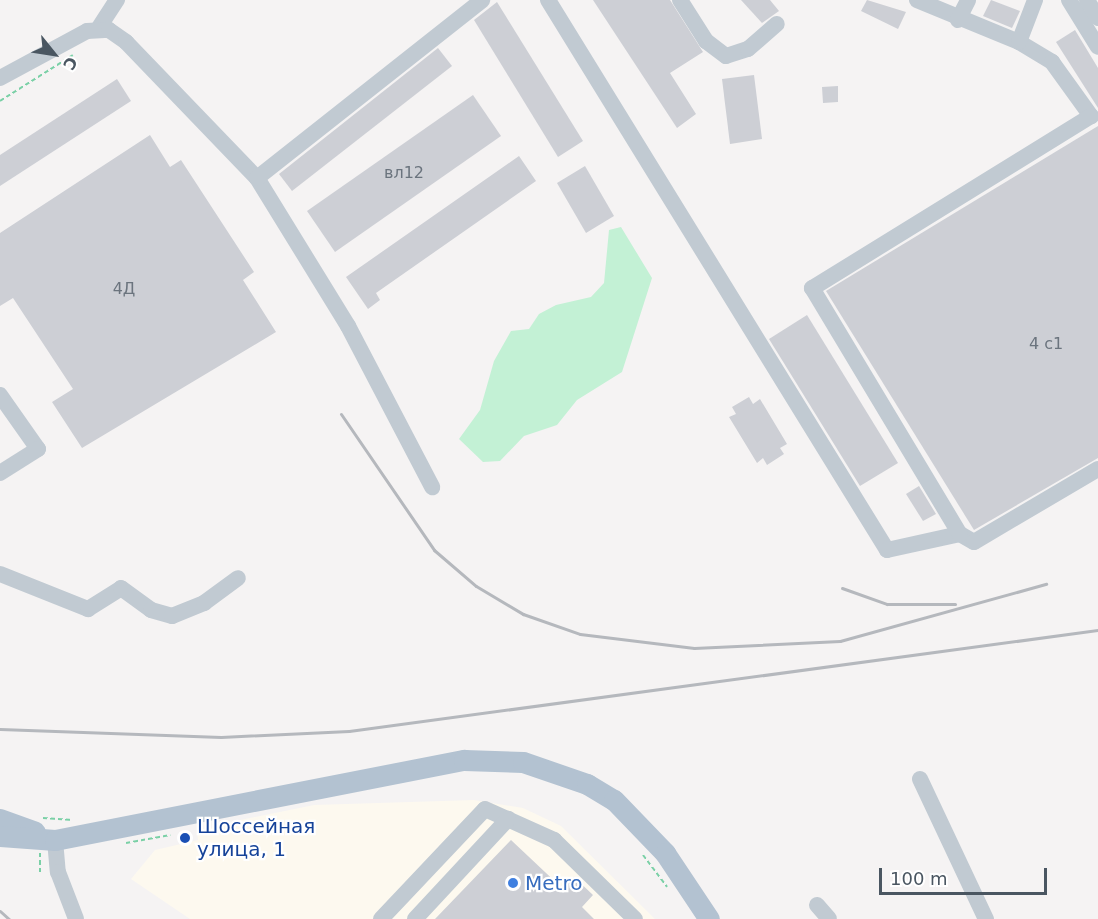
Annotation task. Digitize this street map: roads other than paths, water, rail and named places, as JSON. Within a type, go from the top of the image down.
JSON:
[{"type":"main road","points":[[0,836],[48,846],[464,760],[523,762],[587,784],[614,800],[665,853],[708,919]]},
{"type":"main road","points":[[0,819],[48,846]]},
{"type":"street","points":[[0,78],[93,30],[117,0]]},
{"type":"street","points":[[257,178],[482,0]]},
{"type":"street","points":[[548,0],[887,550],[960,534]]},
{"type":"street","points":[[680,0],[705,41],[726,56],[748,49],[777,24]]},
{"type":"street","points":[[917,0],[958,20],[1019,42],[1052,62],[1091,116],[812,288],[960,534],[974,542],[1098,469]]},
{"type":"street","points":[[958,20],[968,0]]},
{"type":"street","points":[[1019,42],[1035,0]]},
{"type":"street","points":[[1069,0],[1098,47]]},
{"type":"street","points":[[1087,0],[1098,18]]},
{"type":"street","points":[[93,30],[126,42],[257,178],[348,326],[432,487]]},
{"type":"street","points":[[0,395],[38,450],[0,472]]},
{"type":"street","points":[[0,574],[88,609],[121,588],[151,610],[172,616],[204,603],[238,578]]},
{"type":"street","points":[[920,779],[986,919]]},
{"type":"street","points":[[381,919],[485,809],[554,840],[635,919]]},
{"type":"street","points":[[416,919],[508,819]]},
{"type":"street","points":[[48,846],[76,919]]},
{"type":"street","points":[[817,905],[829,919]]},
{"type":"railway","points":[[341,414],[434,550],[476,586],[523,614],[580,634],[694,648],[840,641],[1046,584]]},
{"type":"railway","points":[[842,588],[887,604],[955,604]]},
{"type":"railway","points":[[0,729],[221,737],[349,731],[1098,630]]},
{"type":"railway","points":[[0,911],[9,919]]},
{"type":"place","name":"Шоссейная улица, 1","points":[[185,838]]},
{"type":"place","name":"Metro","points":[[513,883]]}]
